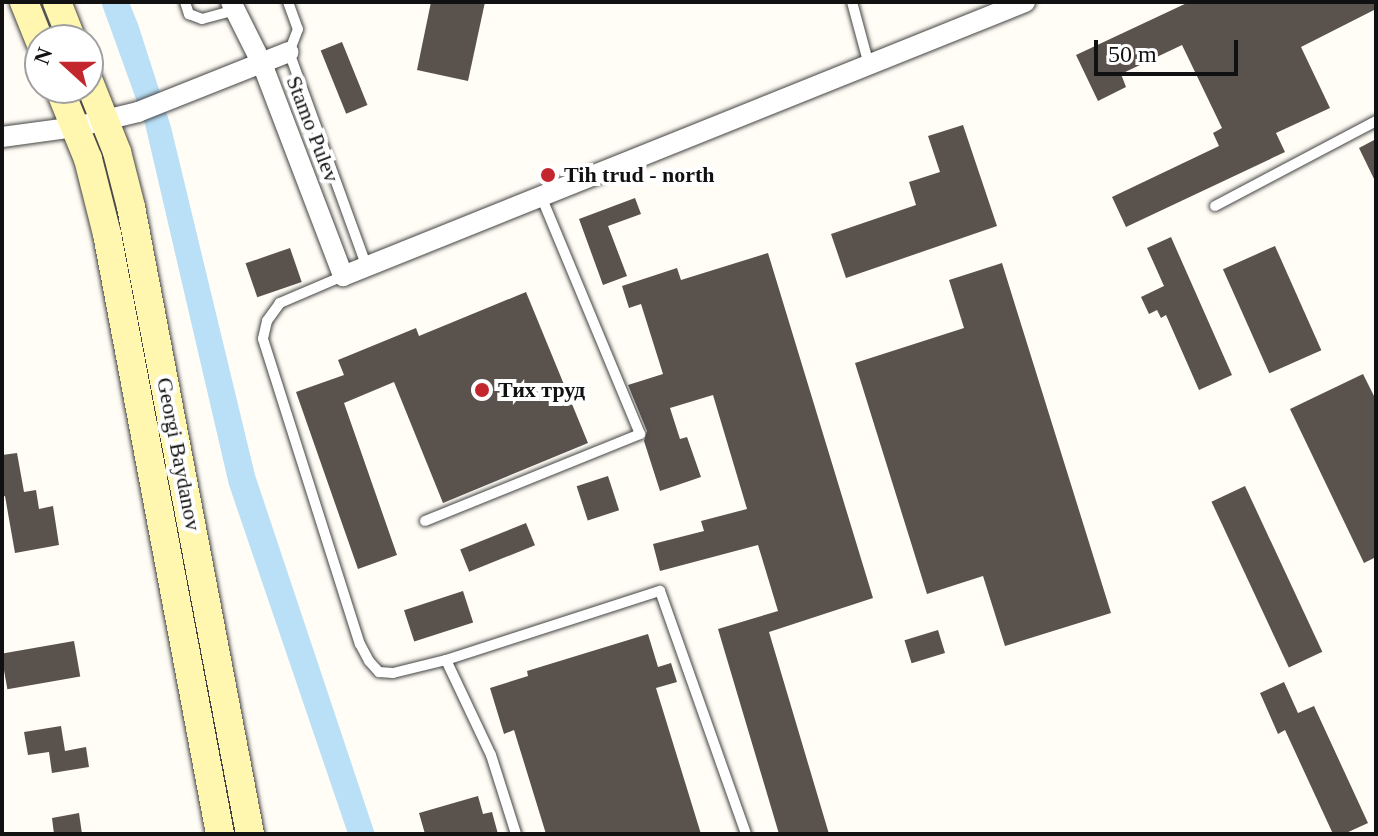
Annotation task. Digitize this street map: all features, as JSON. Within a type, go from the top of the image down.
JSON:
[{"type":"main road","points":[[24,2],[33,24]]},
{"type":"main road","points":[[57,2],[66,24]]},
{"type":"main road","name":"Georgi Baydanov","points":[[66,104],[88,159],[107,234],[220,834]]},
{"type":"main road","name":"Georgi Baydanov","points":[[99,104],[131,207],[250,834]]},
{"type":"street","points":[[343,276],[870,67],[1025,2]]},
{"type":"street","name":"Stamo Pulev","points":[[233,6],[263,66],[343,276]]},
{"type":"street","points":[[2,137],[76,127],[138,112],[263,66],[289,52]]},
{"type":"lane","points":[[185,2],[189,14],[202,19],[233,6]]},
{"type":"lane","points":[[288,2],[298,29],[289,52],[367,268]]},
{"type":"lane","points":[[852,2],[870,67]]},
{"type":"lane","points":[[1215,206],[1376,121]]},
{"type":"lane","points":[[425,521],[640,434],[542,198]]},
{"type":"lane","points":[[343,276],[280,303],[267,321],[263,339],[360,644],[369,661],[379,672],[393,673],[446,660],[660,591],[746,834]]},
{"type":"lane","points":[[446,660],[491,755],[516,834]]},
{"type":"water","points":[[101,2],[129,2],[138,24],[171,127],[255,475],[375,834],[348,834],[229,485],[145,124]]},
{"type":"building","points":[[431,2],[485,2],[468,81],[417,70]]},
{"type":"building","points":[[1189,2],[1376,2],[1376,9],[1301,47],[1330,108],[1276,133],[1285,152],[1126,227],[1112,197],[1219,146],[1213,133],[1222,128],[1182,45],[1121,74],[1126,87],[1098,101],[1076,55]]},
{"type":"building","points":[[342,42],[367,105],[346,114],[321,51]]},
{"type":"building","points":[[963,125],[997,226],[846,278],[831,234],[916,205],[909,182],[940,172],[928,136]]},
{"type":"building","points":[[1376,139],[1376,183],[1359,148]]},
{"type":"building","points":[[635,198],[641,214],[608,226],[627,276],[603,285],[579,219]]},
{"type":"building","points":[[1171,237],[1232,375],[1199,390],[1166,315],[1161,318],[1157,310],[1149,314],[1141,297],[1164,286],[1147,248]]},
{"type":"building","points":[[1275,246],[1321,350],[1269,373],[1223,269]]},
{"type":"building","points":[[290,248],[302,282],[257,297],[246,263]]},
{"type":"building","points":[[768,253],[873,598],[769,632],[829,834],[779,834],[718,629],[778,611],[758,545],[660,571],[653,544],[704,531],[701,521],[747,509],[713,395],[670,408],[680,439],[687,437],[701,477],[660,491],[644,441],[647,431],[628,385],[663,374],[641,304],[629,308],[622,286],[677,268],[681,280]]},
{"type":"building","points":[[1002,263],[1111,613],[1005,646],[983,576],[927,594],[855,363],[964,328],[949,280]]},
{"type":"building","name":"Тих труд","points":[[526,292],[588,443],[443,503],[394,382],[344,403],[397,555],[358,569],[296,392],[344,375],[338,360],[416,328],[419,336]]},
{"type":"building","points":[[1363,374],[1376,400],[1376,557],[1364,563],[1290,409]]},
{"type":"building","points":[[17,453],[24,492],[36,490],[39,509],[53,506],[59,545],[15,553],[5,496],[2,497],[2,455]]},
{"type":"building","points":[[608,476],[619,510],[588,520],[577,486]]},
{"type":"building","points":[[1245,486],[1322,652],[1289,667],[1211,502]]},
{"type":"building","points":[[526,523],[535,545],[469,572],[460,550]]},
{"type":"building","points":[[463,591],[473,622],[414,642],[404,610]]},
{"type":"building","points":[[938,630],[945,653],[912,663],[905,640]]},
{"type":"building","points":[[648,634],[658,667],[671,663],[677,682],[656,688],[701,834],[546,834],[514,730],[504,734],[490,688],[528,676],[527,671]]},
{"type":"building","points":[[74,641],[80,676],[7,689],[2,654]]},
{"type":"building","points":[[1284,682],[1298,713],[1314,706],[1368,823],[1344,834],[1333,834],[1285,730],[1278,734],[1260,693]]},
{"type":"building","points":[[61,726],[65,751],[86,747],[89,767],[52,773],[49,752],[28,755],[24,732]]},
{"type":"building","points":[[478,796],[483,814],[492,812],[498,834],[425,834],[419,813]]},
{"type":"building","points":[[79,813],[82,834],[54,834],[52,818]]},
{"type":"place","name":"Tih trud - north","points":[[548,175]]},
{"type":"place","name":"Тих труд","points":[[482,390]]}]
